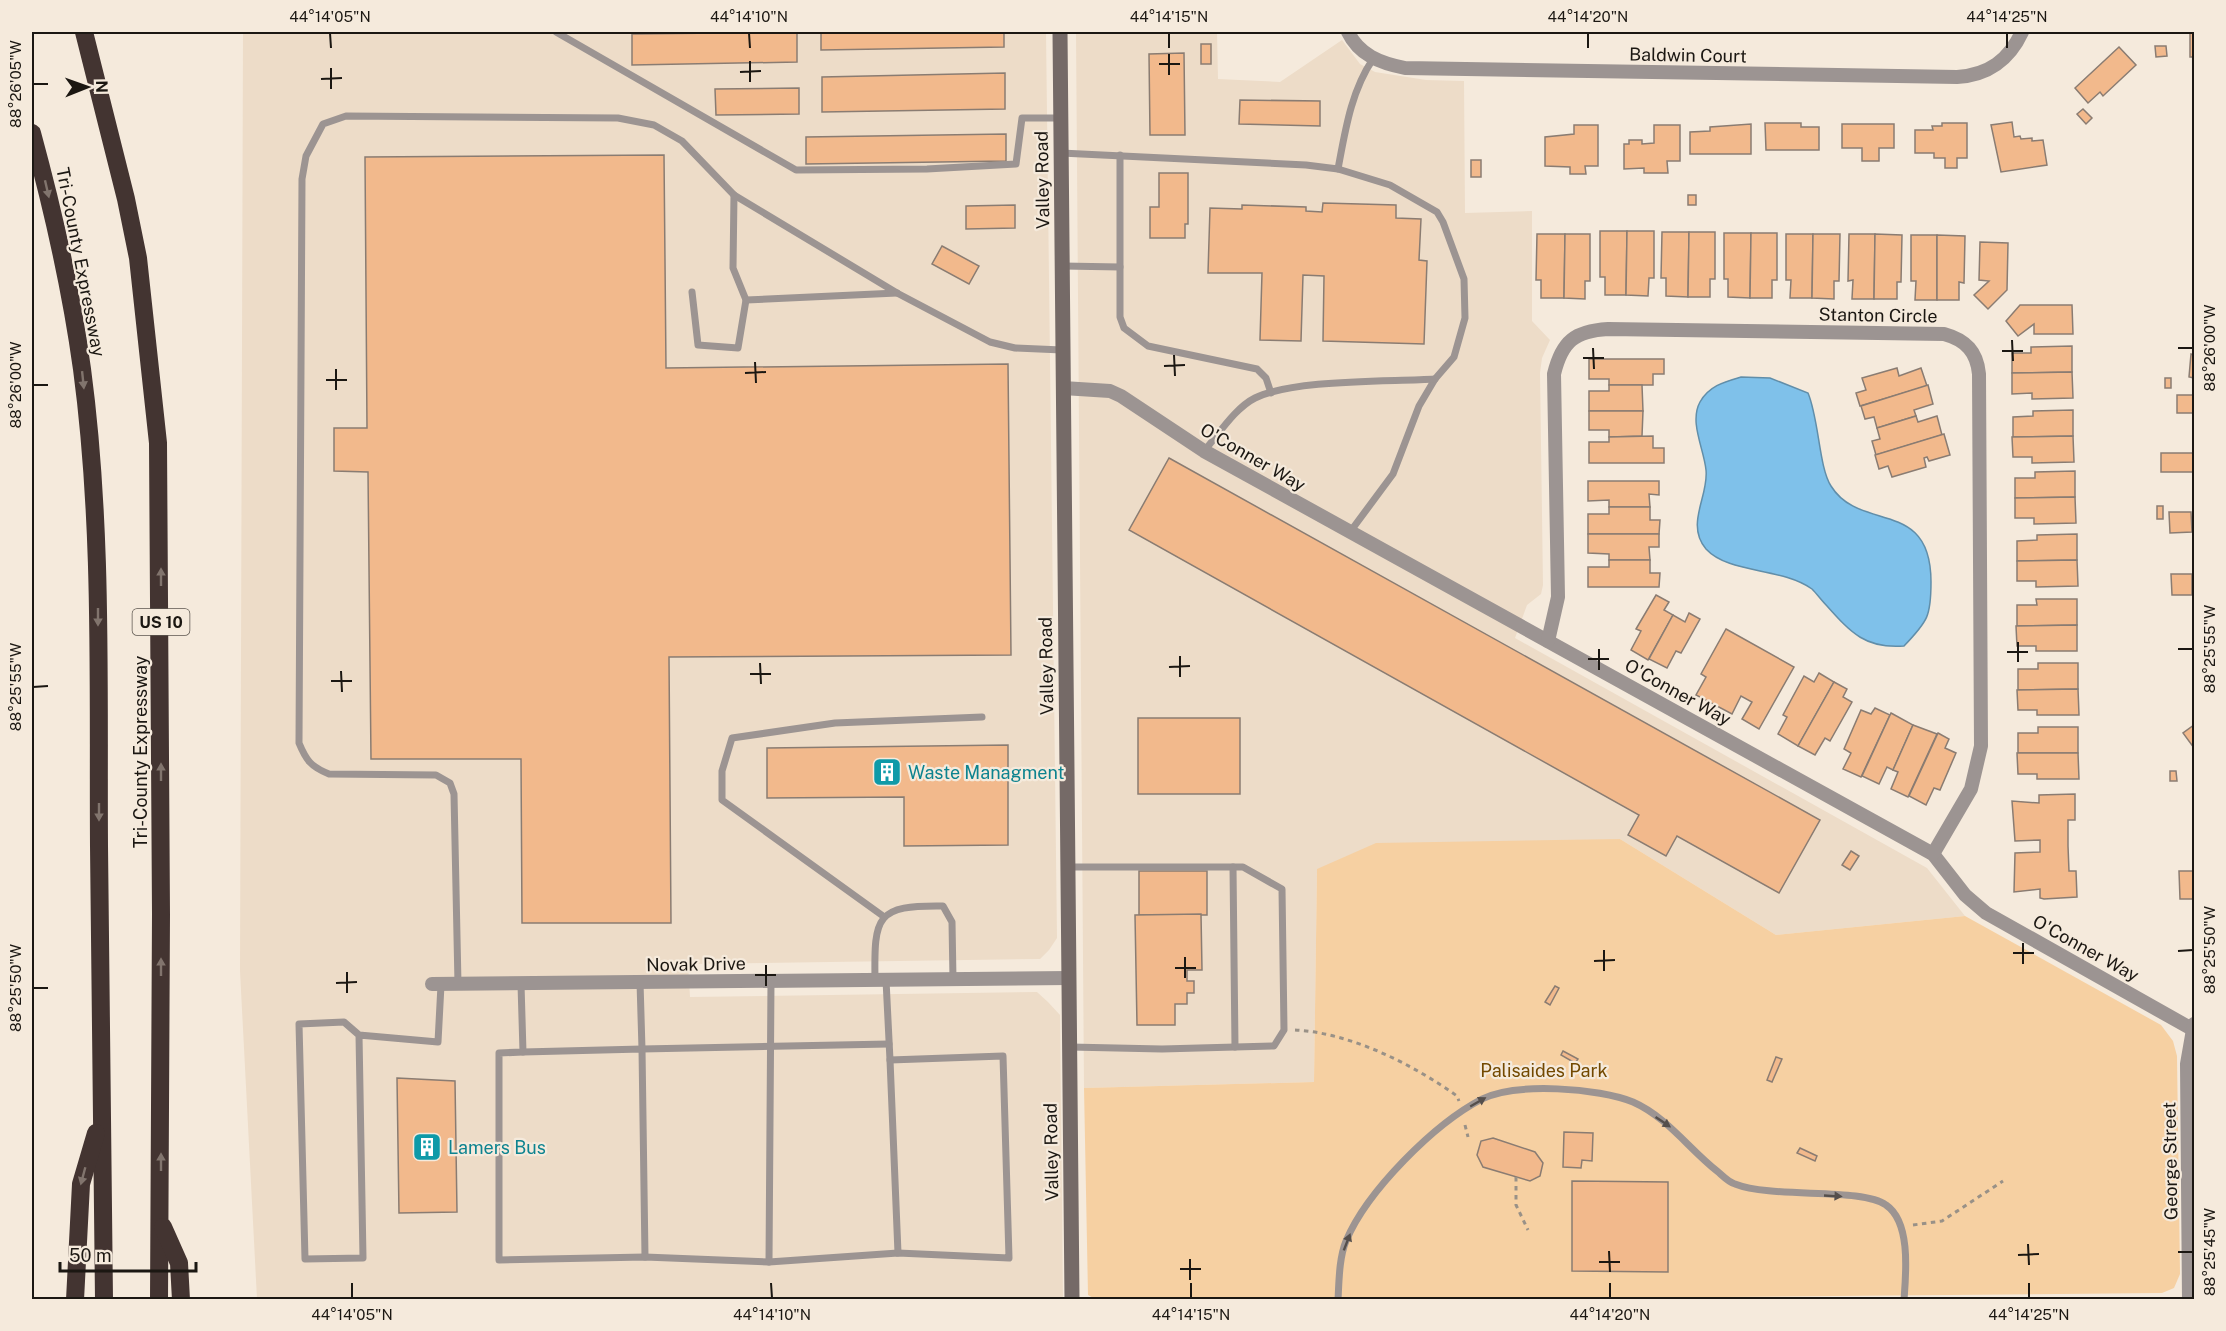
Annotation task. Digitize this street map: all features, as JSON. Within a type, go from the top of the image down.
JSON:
[{"type":"highway","name":"Tri-County Expressway","points":[[84,32],[126,199],[138,258],[158,443],[161,539],[159,1299]]},
{"type":"highway","name":"Tri-County Expressway","points":[[32,132],[74,315],[93,490],[98,605],[100,1120],[104,1299]]},
{"type":"highway","points":[[75,1299],[81,1184],[100,1120]]},
{"type":"highway","points":[[160,1220],[179,1263],[181,1299]]},
{"type":"main road","name":"Valley Road","points":[[1060,32],[1072,1299]]},
{"type":"street","points":[[1348,32],[1356,44],[1373,59]]},
{"type":"street","name":"Baldwin Court","points":[[1373,59],[1383,64],[1416,68],[1957,77],[1972,76],[1994,67],[2013,50],[2022,32]]},
{"type":"street","name":"Stanton Circle","points":[[1548,641],[1558,597],[1554,374],[1558,356],[1575,337],[1586,331],[1608,329],[1944,334],[1958,338],[1974,354],[1979,374],[1981,747],[1971,789],[1933,854]]},
{"type":"street","name":"O'Conner Way","points":[[1063,388],[1110,391],[1121,396],[1204,451],[1933,854],[1965,895],[1986,914],[2193,1027]]},
{"type":"street","name":"Novak Drive","points":[[436,984],[1069,978]]},
{"type":"street","name":"George Street","points":[[2189,1299],[2187,1064],[2193,1027]]},
{"type":"lane","points":[[556,32],[796,170],[927,169],[1016,164],[1022,118],[1061,118]]},
{"type":"lane","points":[[1338,169],[1347,123],[1364,73],[1373,59]]},
{"type":"lane","points":[[458,984],[454,794],[450,783],[436,775],[329,774],[314,768],[305,758],[299,743],[302,179],[306,156],[323,124],[346,116],[618,118],[654,124],[682,141],[734,195],[897,293],[990,342],[1016,348],[1062,350]]},
{"type":"lane","points":[[1061,153],[1306,165],[1338,169],[1390,185],[1437,212],[1443,222],[1464,279],[1465,318],[1454,357],[1435,379],[1419,406],[1392,474],[1350,532]]},
{"type":"lane","points":[[1120,155],[1120,317],[1124,328],[1148,346],[1257,369],[1266,378],[1271,393]]},
{"type":"lane","points":[[692,292],[698,345],[738,348],[746,300],[733,268],[734,195]]},
{"type":"lane","points":[[1062,266],[1120,267]]},
{"type":"lane","points":[[746,300],[897,293]]},
{"type":"lane","points":[[1204,451],[1242,406],[1255,398],[1271,393],[1326,385],[1435,379]]},
{"type":"lane","points":[[884,916],[722,800],[722,771],[732,738],[835,723],[982,717]]},
{"type":"lane","points":[[1068,867],[1243,867],[1282,889],[1284,1030],[1274,1046],[1070,1047]]},
{"type":"lane","points":[[1233,867],[1235,1047]]},
{"type":"lane","points":[[898,1253],[889,1044],[874,945],[877,928],[884,916],[898,908],[943,906],[952,922],[953,979]]},
{"type":"lane","points":[[769,1262],[771,981]]},
{"type":"lane","points":[[640,982],[645,1257]]},
{"type":"lane","points":[[359,1035],[363,1258],[305,1258],[299,1024],[344,1022],[359,1035],[438,1042],[436,984]]},
{"type":"lane","points":[[521,984],[523,1052]]},
{"type":"lane","points":[[889,1044],[499,1053],[499,1260],[645,1257],[769,1262],[898,1253],[1009,1258],[1003,1056],[890,1060]]},
{"type":"lane","points":[[1338,1299],[1345,1242],[1374,1193],[1407,1158],[1463,1111],[1483,1098],[1502,1092],[1552,1089],[1604,1092],[1635,1103],[1673,1129],[1703,1160],[1733,1184],[1772,1193],[1861,1197],[1887,1205],[1904,1236],[1906,1265],[1904,1299]]},
{"type":"path","points":[[1284,1030],[1311,1031],[1368,1048],[1437,1082],[1457,1096],[1463,1111],[1468,1137]]},
{"type":"path","points":[[1516,1177],[1516,1205],[1528,1230]]},
{"type":"path","points":[[1899,1226],[1942,1221],[2003,1181]]},
{"type":"shaded area","points":[[243,32],[1046,32],[1057,938],[1040,959],[688,964],[690,997],[1037,992],[1060,1015],[1063,1299],[257,1299],[240,971]]},
{"type":"shaded area","points":[[1076,32],[1217,32],[1218,79],[1280,82],[1342,40],[1360,64],[1375,72],[1426,80],[1464,81],[1465,213],[1532,211],[1532,321],[1550,340],[1542,358],[1540,373],[1543,585],[1541,594],[1527,605],[1515,638],[1927,868],[1965,916],[1776,935],[1620,839],[1317,869],[1314,1082],[1084,1088]]},
{"type":"green space","name":"Palisaides Park","points":[[1620,839],[1776,935],[1965,916],[2161,1025],[2173,1041],[2177,1056],[2180,1274],[2174,1288],[2162,1293],[1499,1299],[1095,1299],[1088,1295],[1084,1088],[1314,1082],[1317,869],[1376,843]]},
{"type":"water","points":[[1741,377],[1770,378],[1808,393],[1815,416],[1824,468],[1831,486],[1844,500],[1859,509],[1907,527],[1919,538],[1928,555],[1931,582],[1929,611],[1923,624],[1904,646],[1879,645],[1869,642],[1844,624],[1812,589],[1786,577],[1728,563],[1706,549],[1698,530],[1706,470],[1698,436],[1697,410],[1700,402],[1712,388]]},
{"type":"building","points":[[797,32],[797,62],[632,65],[632,34]]},
{"type":"building","points":[[821,32],[1004,32],[1004,47],[821,50]]},
{"type":"building","points":[[2190,32],[2194,32],[2194,57],[2190,57]]},
{"type":"building","points":[[1201,44],[1211,44],[1211,64],[1201,64]]},
{"type":"building","points":[[2155,46],[2166,46],[2167,56],[2156,57]]},
{"type":"building","points":[[2119,47],[2136,65],[2103,96],[2100,92],[2088,103],[2075,88]]},
{"type":"building","points":[[1184,53],[1185,135],[1150,135],[1149,54]]},
{"type":"building","points":[[1005,73],[1005,109],[822,112],[822,77]]},
{"type":"building","points":[[799,88],[799,114],[716,115],[715,89]]},
{"type":"building","points":[[1240,100],[1320,101],[1320,126],[1239,124]]},
{"type":"building","points":[[2083,109],[2092,118],[2086,124],[2077,114]]},
{"type":"building","points":[[2012,122],[2014,137],[2032,138],[2032,141],[2043,140],[2047,165],[2001,172],[1991,125]]},
{"type":"building","points":[[1765,123],[1801,123],[1801,127],[1819,127],[1819,150],[1766,150]]},
{"type":"building","points":[[1942,123],[1967,123],[1967,158],[1957,158],[1957,168],[1945,168],[1945,158],[1934,158],[1934,153],[1915,153],[1915,130],[1933,130],[1932,126],[1942,126]]},
{"type":"building","points":[[1751,124],[1751,154],[1690,154],[1690,132],[1710,131],[1710,127]]},
{"type":"building","points":[[1842,124],[1894,124],[1894,148],[1879,148],[1879,161],[1862,161],[1862,148],[1842,148]]},
{"type":"building","points":[[1574,125],[1598,125],[1598,166],[1585,166],[1586,174],[1570,174],[1570,167],[1545,166],[1545,137],[1574,134]]},
{"type":"building","points":[[1654,125],[1680,125],[1680,161],[1667,161],[1668,173],[1644,173],[1644,168],[1624,169],[1624,144],[1629,144],[1629,140],[1642,140],[1642,144],[1654,143]]},
{"type":"building","points":[[1006,134],[1006,161],[806,164],[806,137]]},
{"type":"building","points":[[664,155],[666,368],[1008,364],[1011,655],[669,657],[671,923],[522,923],[521,759],[371,759],[368,472],[334,471],[334,428],[367,428],[365,157]]},
{"type":"building","points":[[1471,160],[1481,160],[1481,177],[1471,177]]},
{"type":"building","points":[[1159,173],[1188,173],[1188,224],[1185,224],[1185,238],[1150,238],[1150,207],[1159,207]]},
{"type":"building","points":[[1688,195],[1696,195],[1696,205],[1688,205]]},
{"type":"building","points":[[1323,203],[1396,205],[1396,218],[1421,219],[1419,260],[1427,261],[1424,344],[1323,341],[1324,276],[1303,275],[1301,341],[1260,340],[1262,273],[1208,273],[1210,208],[1242,209],[1242,205],[1306,207],[1306,211],[1322,212]]},
{"type":"building","points":[[1015,205],[1015,228],[966,229],[966,206]]},
{"type":"building","points":[[1600,231],[1627,231],[1626,295],[1605,295],[1605,277],[1600,277]]},
{"type":"building","points":[[1627,231],[1654,231],[1654,278],[1649,278],[1648,296],[1626,295]]},
{"type":"building","points":[[1662,232],[1689,232],[1688,297],[1666,296],[1666,278],[1661,278]]},
{"type":"building","points":[[1689,232],[1715,232],[1715,279],[1710,279],[1710,297],[1688,297]]},
{"type":"building","points":[[1724,233],[1751,233],[1750,298],[1728,297],[1728,279],[1724,279]]},
{"type":"building","points":[[1751,233],[1777,233],[1777,280],[1772,280],[1772,298],[1750,298]]},
{"type":"building","points":[[1537,234],[1565,234],[1564,298],[1541,298],[1541,280],[1536,280]]},
{"type":"building","points":[[1565,234],[1590,234],[1590,281],[1585,281],[1585,299],[1564,298]]},
{"type":"building","points":[[1786,234],[1813,234],[1812,298],[1790,298],[1791,280],[1786,280]]},
{"type":"building","points":[[1813,234],[1840,234],[1839,281],[1834,281],[1834,299],[1812,298]]},
{"type":"building","points":[[1849,234],[1875,234],[1874,299],[1852,299],[1853,280],[1848,281]]},
{"type":"building","points":[[1875,234],[1902,235],[1901,282],[1897,282],[1897,299],[1874,299]]},
{"type":"building","points":[[1911,235],[1937,235],[1937,300],[1915,300],[1916,281],[1911,281]]},
{"type":"building","points":[[1937,235],[1965,236],[1964,283],[1959,282],[1959,300],[1937,300]]},
{"type":"building","points":[[1980,242],[2008,243],[2007,290],[1988,309],[1974,295],[1989,281],[1979,280]]},
{"type":"building","points":[[942,246],[979,266],[969,284],[932,264]]},
{"type":"building","points":[[2020,305],[2072,305],[2073,334],[2034,334],[2034,324],[2018,336],[2006,321]]},
{"type":"building","points":[[2072,346],[2072,372],[2012,373],[2012,353],[2031,353],[2031,347]]},
{"type":"building","points":[[2191,354],[2194,355],[2194,378],[2189,377]]},
{"type":"building","points":[[1589,359],[1664,359],[1664,374],[1653,374],[1653,385],[1609,385],[1609,379],[1589,379]]},
{"type":"building","points":[[1897,368],[1899,376],[1921,368],[1927,386],[1860,406],[1856,393],[1866,390],[1862,378]]},
{"type":"building","points":[[2072,372],[2073,398],[2032,399],[2032,393],[2012,394],[2012,373]]},
{"type":"building","points":[[2165,378],[2171,378],[2171,388],[2165,388]]},
{"type":"building","points":[[1609,385],[1642,385],[1643,411],[1589,411],[1589,391],[1609,391]]},
{"type":"building","points":[[1928,385],[1933,404],[1914,410],[1916,416],[1877,428],[1874,417],[1865,419],[1861,406]]},
{"type":"building","points":[[2177,395],[2194,395],[2194,413],[2177,413]]},
{"type":"building","points":[[2073,410],[2073,436],[2013,437],[2013,417],[2033,416],[2033,411]]},
{"type":"building","points":[[1589,411],[1643,411],[1642,436],[1609,437],[1609,430],[1589,430]]},
{"type":"building","points":[[1916,416],[1918,422],[1937,416],[1942,435],[1876,455],[1872,441],[1880,439],[1877,428]]},
{"type":"building","points":[[1944,434],[1950,455],[1929,461],[1927,457],[1924,458],[1926,467],[1892,477],[1888,466],[1879,469],[1875,455]]},
{"type":"building","points":[[1653,436],[1653,448],[1664,448],[1664,463],[1589,463],[1589,442],[1609,442],[1609,437]]},
{"type":"building","points":[[2073,436],[2074,462],[2032,463],[2032,457],[2013,457],[2012,437]]},
{"type":"building","points":[[2161,453],[2194,453],[2194,472],[2161,472]]},
{"type":"building","points":[[1169,458],[1820,820],[1779,893],[1677,836],[1666,856],[1628,835],[1639,815],[1129,530]]},
{"type":"building","points":[[2075,471],[2075,497],[2015,498],[2015,478],[2035,478],[2035,472]]},
{"type":"building","points":[[1588,481],[1659,481],[1659,495],[1649,494],[1650,507],[1609,507],[1609,500],[1588,501]]},
{"type":"building","points":[[2075,497],[2076,523],[2034,524],[2034,518],[2015,518],[2015,498]]},
{"type":"building","points":[[2157,506],[2163,506],[2163,519],[2157,519]]},
{"type":"building","points":[[1609,507],[1650,507],[1650,520],[1660,520],[1659,534],[1588,534],[1588,514],[1609,514]]},
{"type":"building","points":[[2169,512],[2191,512],[2192,532],[2170,533]]},
{"type":"building","points":[[1588,534],[1659,534],[1659,547],[1649,547],[1650,560],[1609,560],[1609,554],[1588,553]]},
{"type":"building","points":[[2077,534],[2077,560],[2017,561],[2017,541],[2037,540],[2037,535]]},
{"type":"building","points":[[1609,560],[1650,560],[1650,573],[1660,573],[1659,587],[1588,587],[1588,567],[1609,567]]},
{"type":"building","points":[[2077,560],[2078,586],[2036,587],[2036,581],[2017,581],[2017,561]]},
{"type":"building","points":[[2171,574],[2192,574],[2192,595],[2172,595]]},
{"type":"building","points":[[1656,595],[1669,602],[1664,610],[1673,615],[1648,660],[1631,650],[1641,631],[1636,629]]},
{"type":"building","points":[[2036,599],[2077,599],[2077,625],[2017,626],[2017,605],[2037,605]]},
{"type":"building","points":[[1689,613],[1700,619],[1681,653],[1676,651],[1667,668],[1649,659],[1673,615],[1685,622]]},
{"type":"building","points":[[2077,625],[2077,651],[2036,651],[2036,646],[2017,646],[2016,626]]},
{"type":"building","points":[[1726,629],[1794,667],[1759,729],[1742,719],[1752,702],[1741,696],[1732,714],[1696,695],[1706,677],[1701,674]]},
{"type":"building","points":[[2038,663],[2078,663],[2078,689],[2018,690],[2018,669],[2038,669]]},
{"type":"building","points":[[1819,673],[1834,682],[1798,746],[1778,734],[1787,717],[1783,715],[1804,676],[1814,682]]},
{"type":"building","points":[[1834,682],[1847,689],[1843,697],[1852,702],[1830,741],[1825,738],[1815,755],[1798,746]]},
{"type":"building","points":[[2078,689],[2079,715],[2037,715],[2037,710],[2018,710],[2017,690]]},
{"type":"building","points":[[1875,708],[1890,715],[1861,777],[1843,769],[1851,753],[1844,749],[1861,710],[1871,714]]},
{"type":"building","points":[[1891,713],[1913,725],[1893,770],[1887,767],[1879,784],[1862,776]]},
{"type":"building","points":[[1138,718],[1240,718],[1240,794],[1138,794]]},
{"type":"building","points":[[1913,725],[1937,734],[1908,797],[1891,789],[1898,772],[1893,770]]},
{"type":"building","points":[[2194,725],[2194,748],[2183,733]]},
{"type":"building","points":[[2038,727],[2078,727],[2078,753],[2018,753],[2018,733],[2038,733]]},
{"type":"building","points":[[1938,733],[1949,739],[1945,748],[1956,753],[1940,790],[1934,788],[1926,805],[1909,796]]},
{"type":"building","name":"Waste Managment","points":[[1008,745],[1008,845],[904,846],[904,797],[767,798],[767,748]]},
{"type":"building","points":[[2017,753],[2078,753],[2079,779],[2037,779],[2037,774],[2018,774]]},
{"type":"building","points":[[2170,771],[2176,771],[2177,781],[2170,781]]},
{"type":"building","points":[[2075,794],[2075,820],[2068,820],[2068,846],[2069,871],[2076,871],[2077,897],[2044,899],[2040,898],[2040,889],[2014,892],[2015,853],[2040,852],[2040,840],[2015,841],[2012,801],[2039,803],[2039,795]]},
{"type":"building","points":[[1851,851],[1859,856],[1850,870],[1842,865]]},
{"type":"building","points":[[1139,871],[1207,871],[1207,915],[1139,915]]},
{"type":"building","points":[[2179,871],[2193,871],[2194,899],[2180,899]]},
{"type":"building","points":[[1201,914],[1202,970],[1187,970],[1187,981],[1194,981],[1194,993],[1187,993],[1187,1004],[1175,1004],[1175,1025],[1137,1025],[1135,915]]},
{"type":"building","points":[[1555,986],[1559,988],[1550,1005],[1545,1002]]},
{"type":"building","points":[[1563,1051],[1578,1059],[1575,1063],[1561,1055]]},
{"type":"building","points":[[1776,1057],[1782,1059],[1772,1082],[1767,1080]]},
{"type":"building","name":"Lamers Bus","points":[[397,1078],[455,1081],[457,1212],[399,1213]]},
{"type":"building","points":[[1564,1132],[1593,1133],[1592,1161],[1582,1160],[1581,1168],[1563,1167]]},
{"type":"building","points":[[1493,1138],[1535,1152],[1543,1163],[1540,1176],[1530,1181],[1483,1167],[1477,1155],[1481,1141]]},
{"type":"building","points":[[1800,1148],[1817,1156],[1815,1161],[1797,1153]]},
{"type":"building","points":[[1572,1181],[1668,1182],[1668,1272],[1572,1271]]},
{"type":"place","name":"Waste Managment","points":[[887,772]]},
{"type":"place","name":"Lamers Bus","points":[[427,1147]]}]
